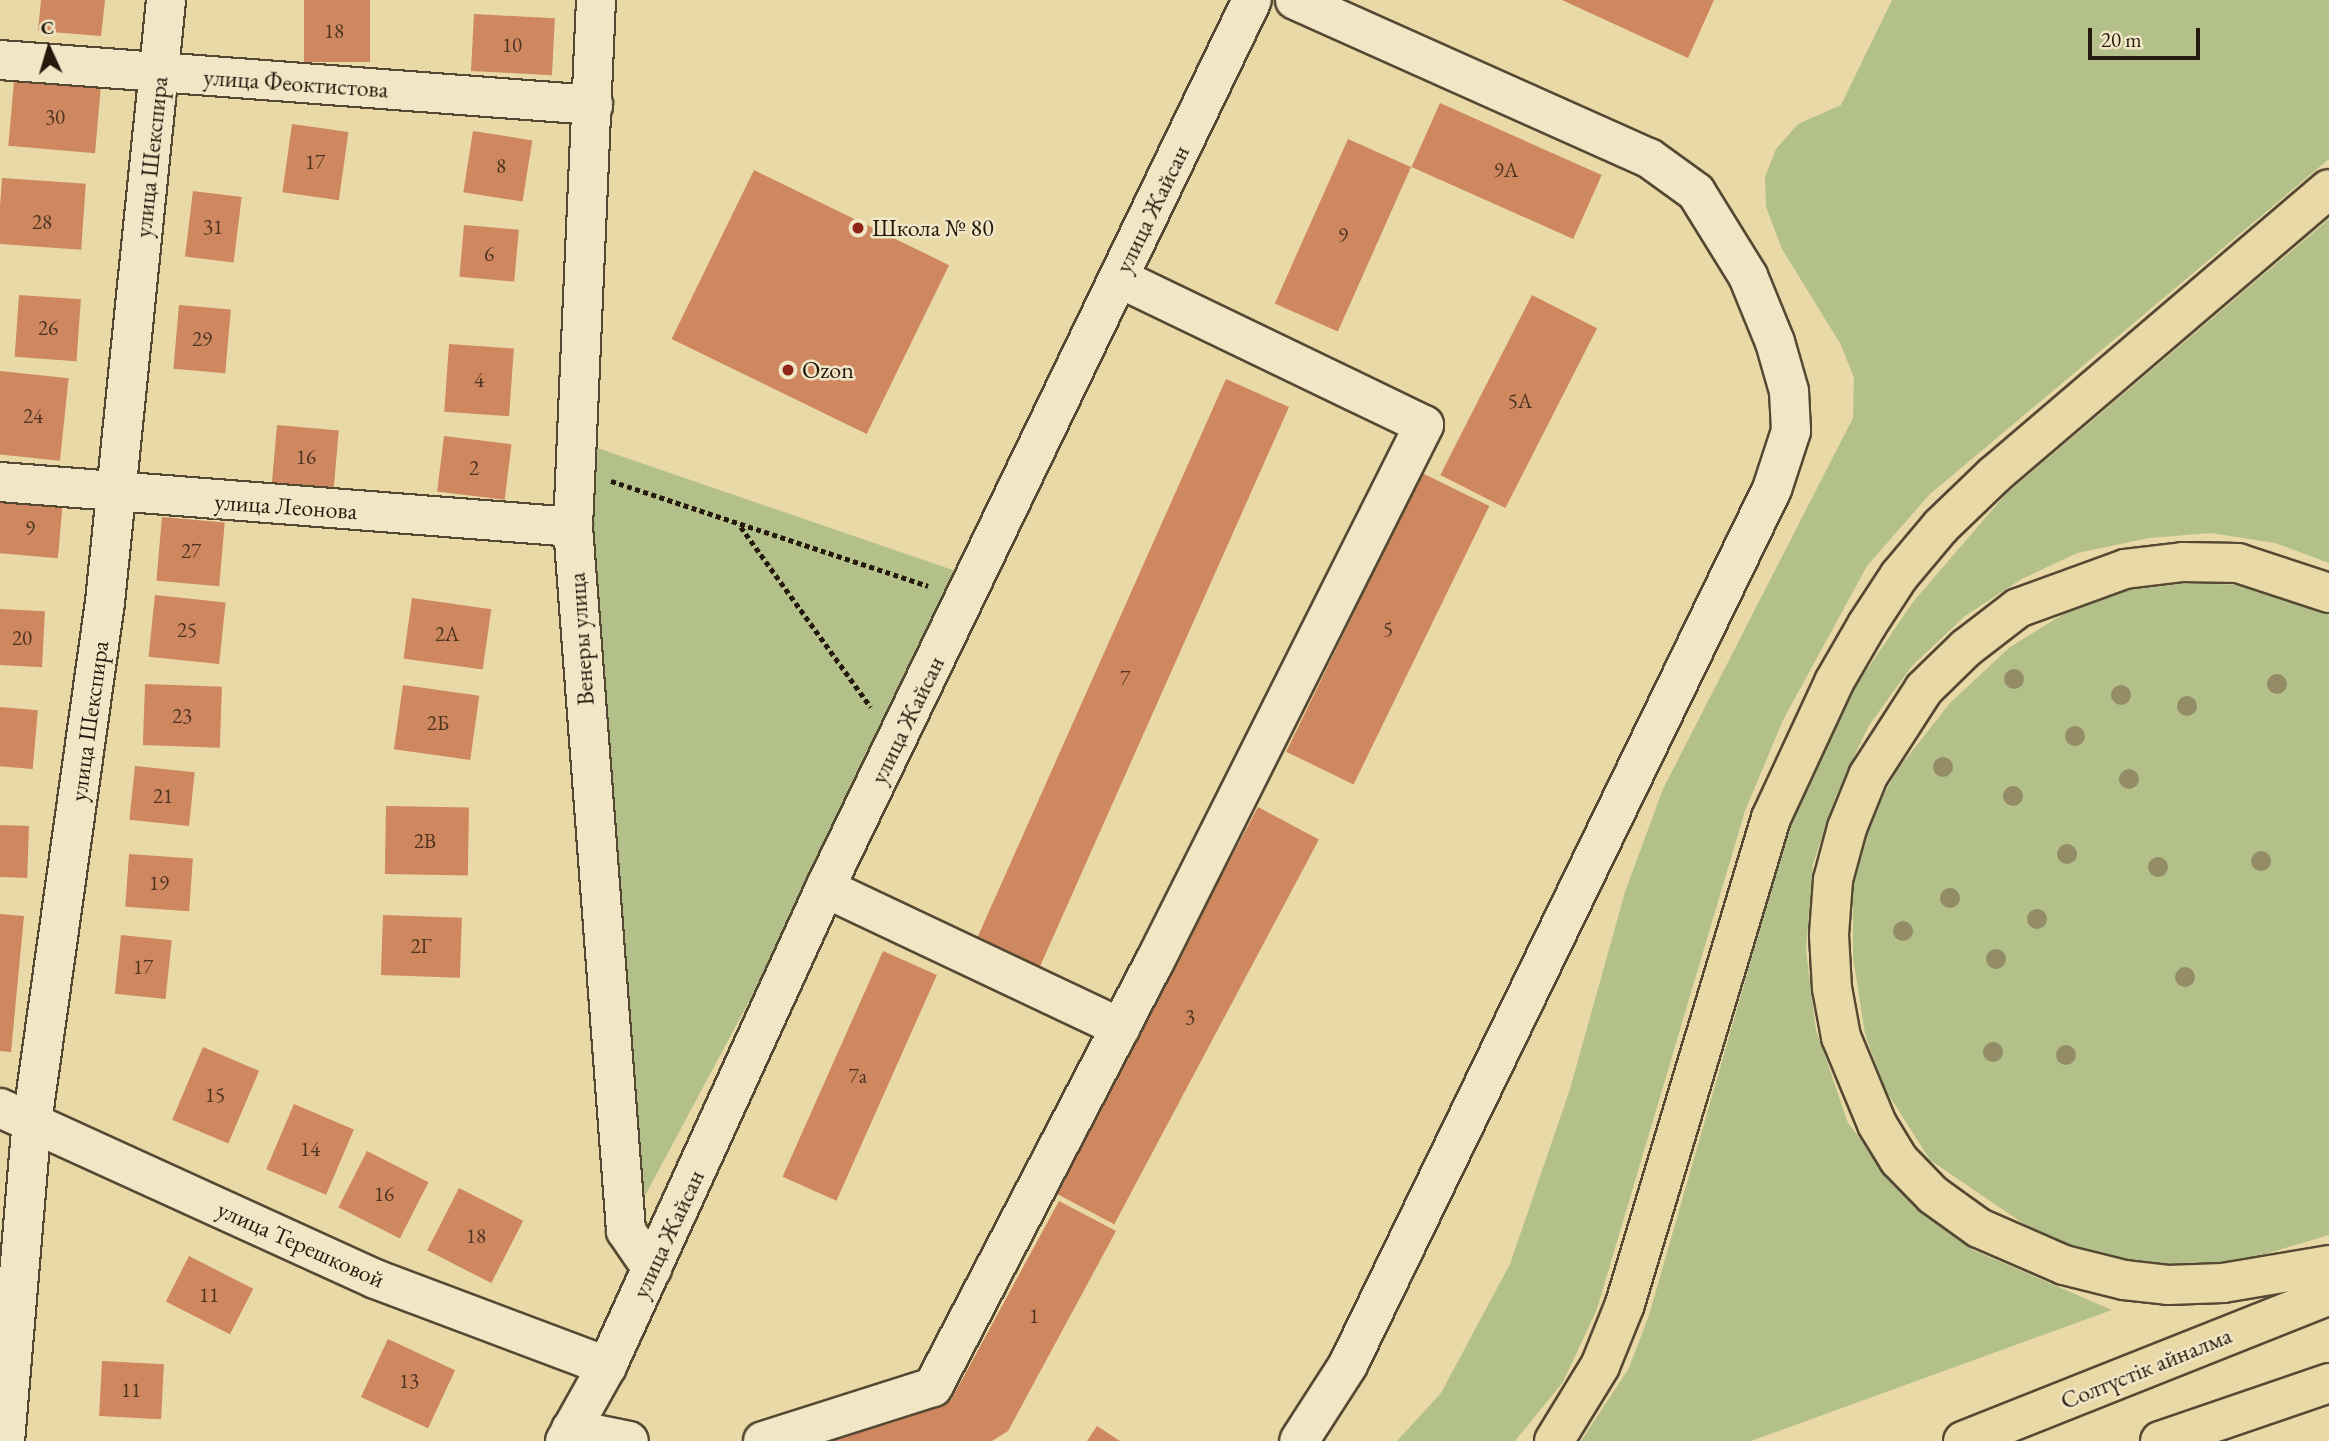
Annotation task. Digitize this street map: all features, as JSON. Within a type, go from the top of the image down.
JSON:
[{"type":"main road","points":[[1554,1441],[1600,1366],[1625,1304],[1771,818],[1834,682],[1867,625],[1933,536],[1994,475],[2329,189]]},
{"type":"main road","points":[[2329,593],[2238,563],[2183,562],[2125,569],[2018,608],[1966,648],[1924,689],[1868,776],[1847,828],[1833,880],[1829,935],[1832,988],[1841,1037],[1877,1124],[1899,1160],[1933,1195],[1979,1228],[2064,1265],[2124,1280],[2168,1285],[2223,1283],[2329,1265]]},
{"type":"main road","name":"Солтүстік айналма","points":[[1963,1441],[2329,1295]]},
{"type":"main road","points":[[2160,1441],[2329,1382]]},
{"type":"street","name":"улица Шекспира","points":[[5,1441],[16,1115],[103,615],[166,0]]},
{"type":"street","name":"Венеры улица","points":[[597,0],[573,527],[626,1231],[652,1269]]},
{"type":"street","name":"улица Жайсан","points":[[568,1435],[607,1366],[825,888],[1252,0]]},
{"type":"street","points":[[1295,0],[1649,158],[1696,192],[1748,276],[1771,331],[1788,391],[1791,431],[1772,489],[1348,1365],[1299,1441]]},
{"type":"street","name":"улица Феоктистова","points":[[0,60],[593,105]]},
{"type":"street","points":[[763,1441],[933,1387],[1121,1028],[1424,425],[1119,278]]},
{"type":"street","name":"улица Леонова","points":[[0,482],[114,494],[573,527]]},
{"type":"street","points":[[825,888],[1121,1028]]},
{"type":"street","name":"улица Терешковой","points":[[16,1115],[375,1279],[607,1366]]},
{"type":"street","points":[[568,1435],[629,1441]]},
{"type":"path","points":[[576,468],[740,526],[966,598]]},
{"type":"path","points":[[740,526],[896,743]]},
{"type":"green space","points":[[1892,0],[2329,0],[2329,159],[1929,495],[1867,566],[1783,720],[1745,811],[1597,1309],[1563,1382],[1515,1441],[1397,1441],[1441,1393],[1510,1264],[1570,1089],[1625,892],[1663,789],[1853,418],[1854,378],[1841,345],[1782,249],[1766,207],[1765,177],[1776,149],[1798,124],[1841,105]]},
{"type":"green space","points":[[2329,219],[2329,563],[2275,543],[2211,533],[2149,538],[2077,553],[2020,580],[1965,616],[1911,667],[1868,727],[1836,796],[1813,864],[1806,951],[1816,1030],[1848,1123],[1915,1208],[1973,1250],[2112,1310],[1751,1441],[1581,1441],[1629,1368],[1649,1315],[1789,828],[1813,763],[1849,696],[1913,602],[2005,495]]},
{"type":"green space","points":[[577,441],[976,578],[626,1231]]},
{"type":"green space","points":[[2185,583],[2245,585],[2311,604],[2329,615],[2329,1235],[2235,1263],[2178,1267],[2124,1259],[2043,1237],[1930,1160],[1885,1089],[1865,1034],[1853,957],[1853,884],[1871,817],[1898,769],[1950,703],[2010,647],[2070,610],[2122,591]]},
{"type":"building","points":[[41,0],[105,0],[101,36],[38,31]]},
{"type":"building","points":[[304,0],[370,0],[370,62],[304,62]]},
{"type":"building","points":[[1562,0],[1714,0],[1688,58]]},
{"type":"building","points":[[474,14],[555,18],[552,75],[471,71]]},
{"type":"building","points":[[14,81],[101,89],[95,153],[8,146]]},
{"type":"building","points":[[1440,103],[1602,175],[1573,239],[1412,167]]},
{"type":"building","points":[[292,124],[348,132],[339,200],[282,192]]},
{"type":"building","points":[[473,131],[532,140],[523,202],[463,192]]},
{"type":"building","points":[[1348,139],[1411,167],[1338,332],[1275,303]]},
{"type":"building","points":[[754,170],[949,265],[867,434],[672,339]]},
{"type":"building","points":[[2,178],[86,184],[81,250],[0,244]]},
{"type":"building","points":[[193,191],[242,197],[234,262],[185,257]]},
{"type":"building","points":[[464,225],[519,230],[514,282],[459,277]]},
{"type":"building","points":[[19,295],[81,299],[77,361],[15,357]]},
{"type":"building","points":[[1532,295],[1597,328],[1505,508],[1440,475]]},
{"type":"building","points":[[179,305],[231,310],[225,373],[173,369]]},
{"type":"building","points":[[449,344],[514,349],[509,416],[444,412]]},
{"type":"building","points":[[0,371],[69,378],[60,461],[0,454]]},
{"type":"building","points":[[1226,379],[1289,407],[1034,981],[971,953]]},
{"type":"building","points":[[277,425],[339,430],[334,489],[272,484]]},
{"type":"building","points":[[444,436],[511,444],[505,500],[437,492]]},
{"type":"building","points":[[1422,473],[1489,506],[1354,785],[1286,752]]},
{"type":"building","points":[[0,497],[63,502],[58,558],[0,553]]},
{"type":"building","points":[[162,517],[225,522],[219,586],[156,581]]},
{"type":"building","points":[[155,595],[226,602],[219,664],[149,657]]},
{"type":"building","points":[[412,598],[491,609],[483,670],[404,658]]},
{"type":"building","points":[[0,609],[45,611],[42,667],[0,665]]},
{"type":"building","points":[[145,684],[222,687],[220,748],[143,745]]},
{"type":"building","points":[[403,685],[479,696],[470,760],[394,749]]},
{"type":"building","points":[[0,707],[38,710],[33,769],[0,766]]},
{"type":"building","points":[[135,766],[195,772],[189,826],[129,820]]},
{"type":"building","points":[[386,806],[469,807],[468,875],[385,874]]},
{"type":"building","points":[[1258,807],[1319,839],[1114,1224],[1053,1192]]},
{"type":"building","points":[[0,825],[29,826],[27,878],[0,877]]},
{"type":"building","points":[[129,854],[193,858],[189,911],[125,907]]},
{"type":"building","points":[[0,914],[24,916],[11,1052],[0,1051]]},
{"type":"building","points":[[383,915],[462,918],[460,978],[381,975]]},
{"type":"building","points":[[121,935],[172,940],[166,999],[115,994]]},
{"type":"building","points":[[883,951],[937,975],[836,1201],[783,1177]]},
{"type":"building","points":[[203,1047],[259,1071],[228,1144],[172,1120]]},
{"type":"building","points":[[294,1104],[354,1129],[326,1195],[266,1169]]},
{"type":"building","points":[[367,1151],[428,1182],[400,1238],[338,1207]]},
{"type":"building","points":[[459,1188],[523,1221],[491,1283],[427,1250]]},
{"type":"building","points":[[1059,1201],[1116,1231],[1008,1431],[992,1441],[817,1441],[951,1400]]},
{"type":"building","points":[[189,1256],[253,1289],[230,1334],[166,1301]]},
{"type":"building","points":[[388,1339],[455,1370],[428,1428],[361,1397]]},
{"type":"building","points":[[102,1361],[164,1364],[161,1419],[99,1416]]},
{"type":"building","points":[[1097,1426],[1120,1441],[1087,1441]]},
{"type":"place","name":"Школа № 80","points":[[858,228]]},
{"type":"place","name":"Ozon","points":[[788,370]]}]
